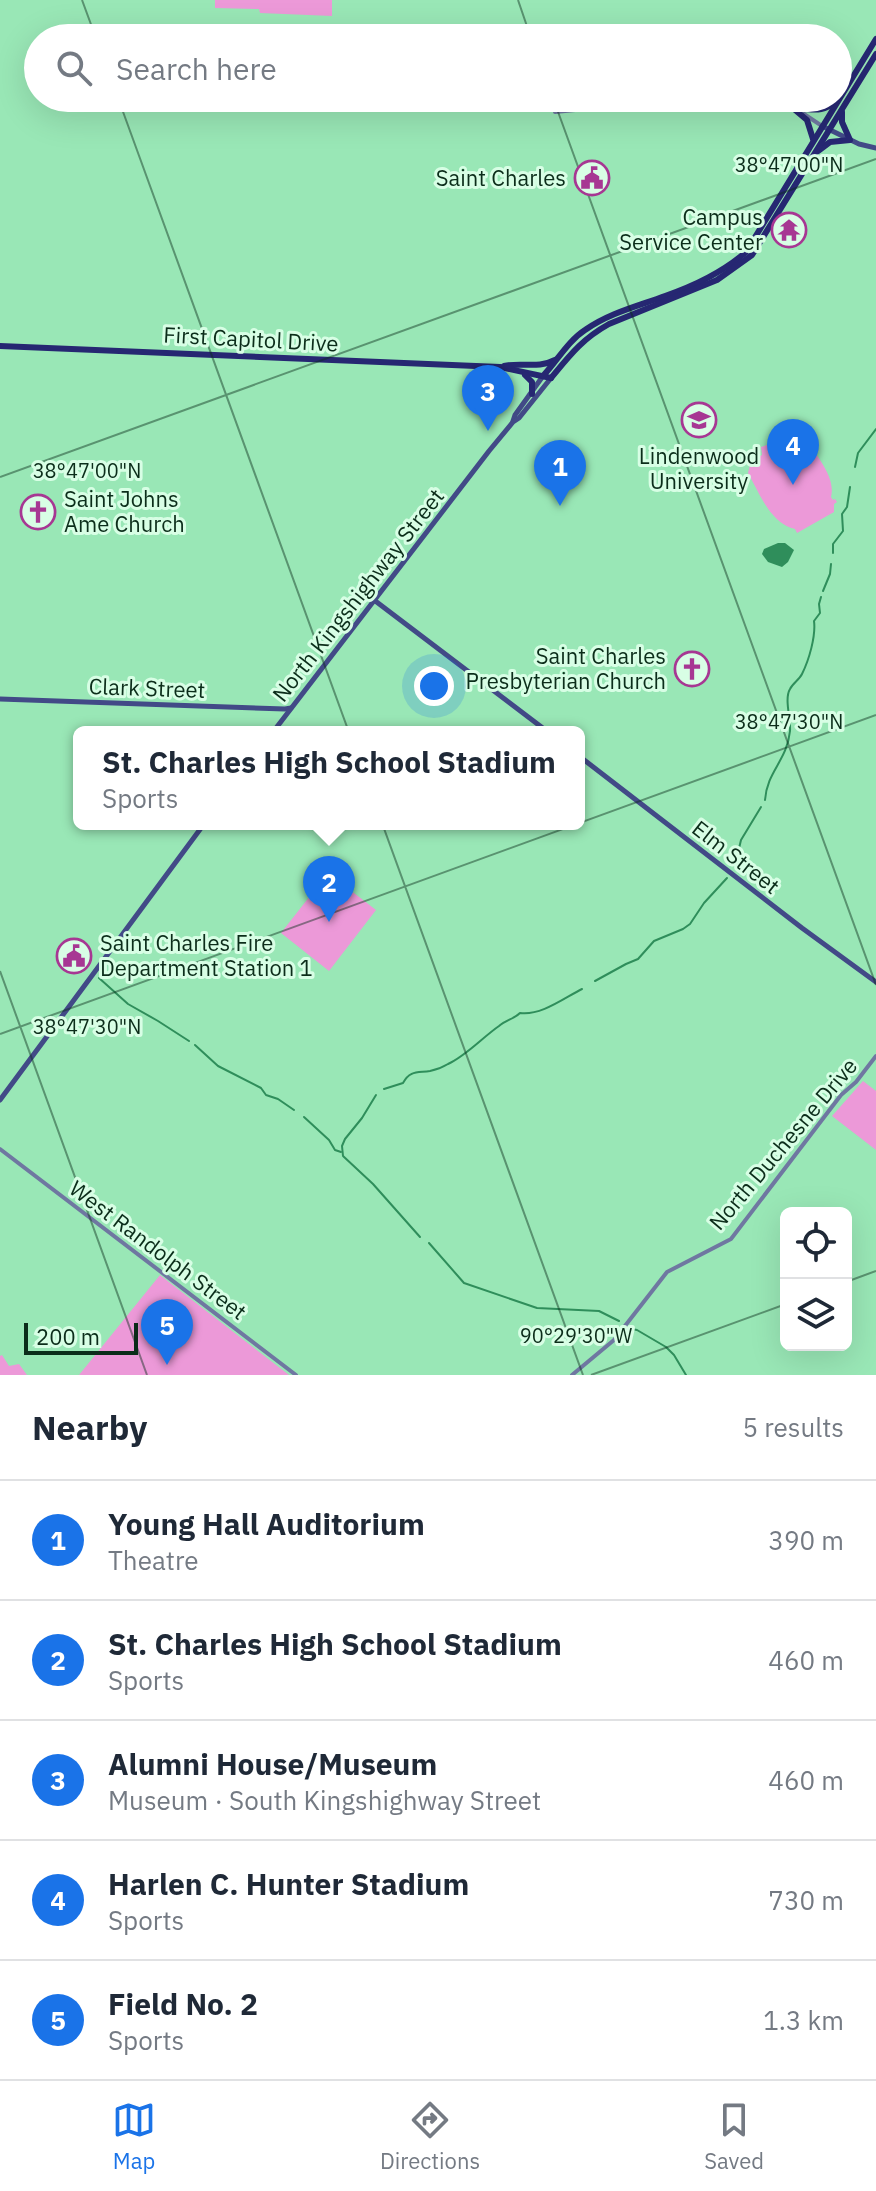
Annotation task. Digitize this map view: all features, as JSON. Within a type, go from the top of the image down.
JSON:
[{"type":"main road","points":[[852,79],[876,39]]},
{"type":"main road","points":[[852,93],[876,54]]},
{"type":"main road","points":[[798,112],[811,128],[812,142]]},
{"type":"main road","points":[[513,422],[515,415],[547,375],[592,333],[717,280],[752,255],[808,163],[833,112]]},
{"type":"main road","points":[[513,422],[519,418],[558,359],[579,334],[604,318],[696,284],[737,260],[756,238],[812,142],[839,112]]},
{"type":"main road","points":[[842,112],[842,122],[850,140]]},
{"type":"main road","points":[[825,127],[850,140],[876,148]]},
{"type":"main road","points":[[808,163],[822,146],[850,140]]},
{"type":"main road","name":"First Capitol Drive","points":[[0,346],[504,368],[547,375]]},
{"type":"main road","points":[[504,368],[511,364],[540,366],[558,359]]},
{"type":"main road","points":[[504,368],[527,376],[532,382],[532,394]]},
{"type":"main road","name":"North Kingshighway Street","points":[[278,726],[513,422]]},
{"type":"main road","points":[[382,589],[387,609]]},
{"type":"main road","points":[[374,600],[540,726]]},
{"type":"main road","name":"Clark Street","points":[[0,699],[292,707]]},
{"type":"main road","name":"Elm Street","points":[[585,761],[876,982]]},
{"type":"main road","points":[[0,1100],[200,830]]},
{"type":"street","points":[[799,112],[825,127]]},
{"type":"street","name":"North Duchesne Drive","points":[[572,1375],[614,1340],[667,1272],[731,1239],[841,1095],[856,1082],[876,1056]]},
{"type":"street","name":"West Randolph Street","points":[[0,1149],[296,1375]]},
{"type":"shaded area","points":[[215,0],[332,0],[332,16],[215,8]]},
{"type":"shaded area","points":[[795,436],[806,439],[820,460],[831,482],[831,497],[837,502],[834,512],[797,533],[772,514],[748,473],[751,461],[762,455],[761,447],[778,437],[784,442]]},
{"type":"shaded area","points":[[785,543],[794,550],[782,567],[768,562],[762,554],[764,549]]},
{"type":"shaded area","points":[[328,873],[376,910],[329,971],[281,933]]},
{"type":"shaded area","points":[[863,1081],[876,1091],[876,1150],[832,1116]]},
{"type":"shaded area","points":[[160,1275],[174,1286],[289,1375],[79,1375]]},
{"type":"shaded area","points":[[2,1355],[9,1366],[19,1364],[27,1375],[0,1375]]},
{"type":"waterway","points":[[855,467],[858,453],[876,429]]},
{"type":"waterway","points":[[833,553],[833,544],[843,531],[842,514],[847,507],[850,487]]},
{"type":"waterway","points":[[823,591],[831,564]]},
{"type":"waterway","points":[[765,800],[769,781],[788,741],[788,693],[807,662],[821,597]]},
{"type":"waterway","points":[[735,865],[741,840],[761,807]]},
{"type":"waterway","points":[[595,981],[638,959],[654,941],[690,924],[727,878]]},
{"type":"waterway","points":[[99,978],[128,1004],[189,1041]]},
{"type":"waterway","points":[[384,1089],[403,1083],[411,1074],[446,1065],[520,1013],[544,1009],[582,989]]},
{"type":"waterway","points":[[195,1045],[218,1066],[261,1088],[266,1095],[294,1110]]},
{"type":"waterway","points":[[376,1095],[345,1139],[343,1156],[373,1184],[420,1237]]},
{"type":"waterway","points":[[304,1117],[329,1140],[335,1150],[341,1152]]},
{"type":"waterway","points":[[429,1243],[464,1283],[537,1308],[599,1311],[619,1321]]},
{"type":"waterway","points":[[632,1329],[666,1347],[686,1375]]},
{"type":"place","name":"Saint Charles","points":[[592,178]]},
{"type":"place","name":"Campus Service Center","points":[[789,230]]},
{"type":"place","name":"Lindenwood University","points":[[699,420]]},
{"type":"place","name":"Alumni House/Museum","points":[[488,431]]},
{"type":"place","name":"Harlen C. Hunter Stadium","points":[[793,485]]},
{"type":"place","name":"Young Hall Auditorium","points":[[560,506]]},
{"type":"place","name":"Saint Johns Ame Church","points":[[38,512]]},
{"type":"place","name":"Saint Charles Presbyterian Church","points":[[692,669]]},
{"type":"place","name":"St. Charles High School Stadium","points":[[329,922]]},
{"type":"place","name":"Saint Charles Fire Department Station 1","points":[[74,956]]},
{"type":"place","name":"Field No. 2","points":[[167,1365]]}]
